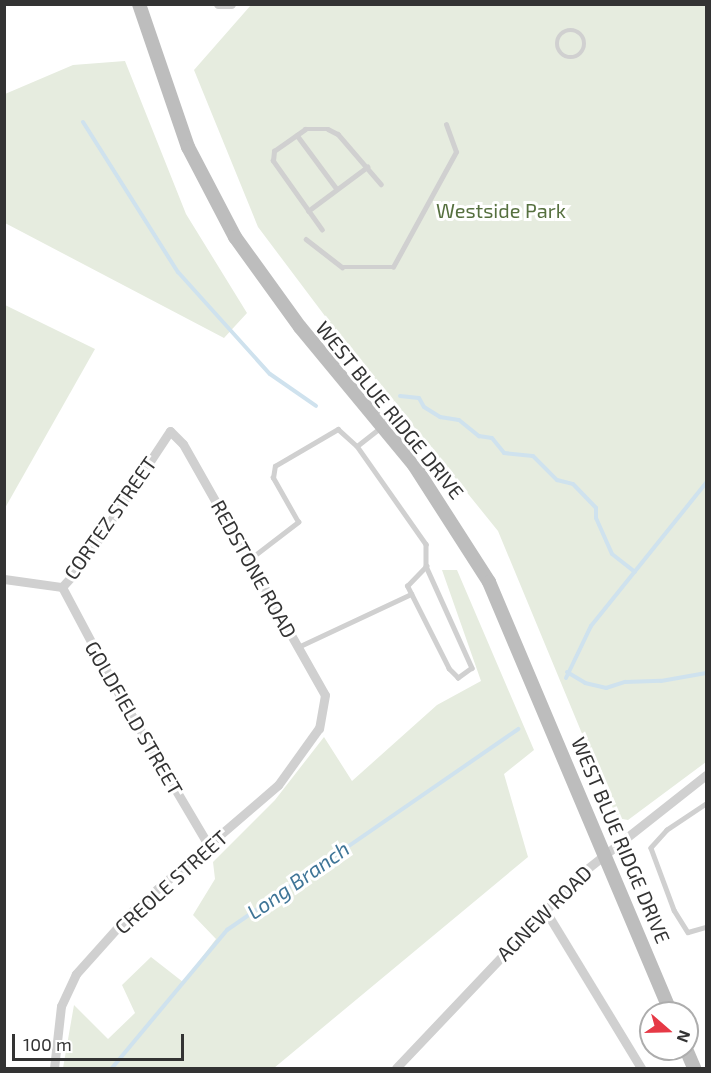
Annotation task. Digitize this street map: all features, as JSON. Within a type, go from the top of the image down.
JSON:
[{"type":"main road","name":"WEST BLUE RIDGE DRIVE","points":[[139,4],[188,147],[235,237],[300,327],[382,426],[443,505],[489,582],[666,1001]]},
{"type":"street","name":"REDSTONE ROAD","points":[[170,431],[183,444],[323,689],[325,713]]},
{"type":"street","name":"CORTEZ STREET","points":[[4,579],[62,587],[80,567],[170,431]]},
{"type":"street","name":"GOLDFIELD STREET","points":[[62,587],[119,694],[209,846]]},
{"type":"street","name":"CREOLE STREET","points":[[54,1068],[61,1006],[76,974],[135,908],[278,785],[311,744],[325,713]]},
{"type":"street","name":"AGNEW ROAD","points":[[396,1068],[544,910],[605,853],[706,775]]},
{"type":"street","points":[[544,910],[641,1068]]},
{"type":"lane","points":[[567,30],[576,31],[583,38],[585,47],[577,57],[564,56],[558,50],[557,40],[567,30]]},
{"type":"lane","points":[[306,239],[342,267],[393,267],[456,152],[446,125]]},
{"type":"lane","points":[[322,230],[273,161],[274,152],[305,129],[328,129],[338,134],[381,184]]},
{"type":"lane","points":[[297,135],[337,189]]},
{"type":"lane","points":[[308,211],[367,167]]},
{"type":"lane","points":[[357,446],[382,426]]},
{"type":"lane","points":[[250,558],[298,522],[273,478],[275,466],[338,429],[357,446],[426,543],[426,566],[472,668],[458,678],[449,669],[406,586],[426,566]]},
{"type":"lane","points":[[298,647],[411,594]]},
{"type":"lane","points":[[706,804],[667,830],[651,848],[674,910],[688,932],[706,927]]},
{"type":"green space","name":"Westside Park","points":[[251,5],[706,5],[706,762],[628,820],[617,818],[498,531],[331,324],[258,227],[194,70]]},
{"type":"green space","points":[[125,61],[186,214],[247,313],[224,338],[5,223],[5,94],[73,65]]},
{"type":"green space","points":[[5,305],[95,349],[5,508]]},
{"type":"green space","points":[[442,570],[457,570],[534,750],[504,774],[528,857],[274,1068],[63,1068],[74,1005],[108,1039],[135,1013],[122,985],[151,957],[183,982],[216,939],[193,915],[215,879],[213,862],[275,800],[324,737],[352,781],[437,705],[481,681]]},
{"type":"waterway","points":[[83,122],[178,272],[270,374],[316,406]]},
{"type":"waterway","points":[[400,396],[419,398],[424,407],[440,417],[459,420],[479,436],[492,438],[504,453],[533,456],[557,480],[573,484],[596,508],[596,518],[612,554],[635,572]]},
{"type":"waterway","name":"Long Branch","points":[[566,678],[591,626],[706,483]]},
{"type":"waterway","points":[[567,672],[585,683],[606,688],[625,682],[661,681],[706,673]]},
{"type":"waterway","name":"Long Branch","points":[[112,1068],[227,930],[518,729]]}]
